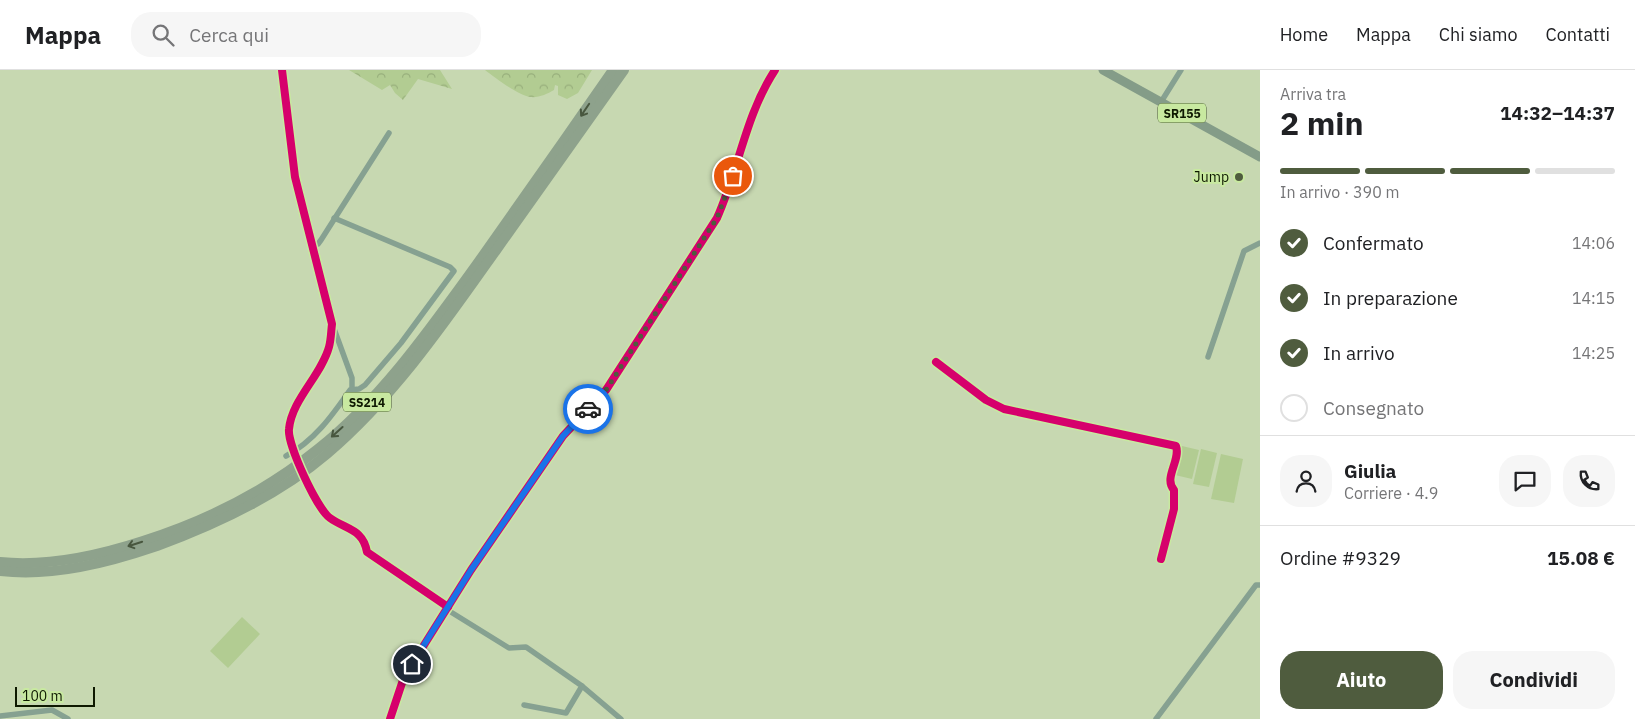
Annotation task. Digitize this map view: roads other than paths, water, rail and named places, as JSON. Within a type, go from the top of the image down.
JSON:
[{"type":"highway","name":"SS214","points":[[0,562],[21,564],[57,562],[116,550],[169,533],[249,496],[318,449],[380,389],[444,309],[613,70]]},
{"type":"highway","name":"SS214","points":[[0,571],[21,573],[60,570],[122,558],[178,538],[232,515],[288,482],[326,455],[389,393],[451,313],[624,70]]},
{"type":"main road","name":"SR155","points":[[1103,70],[1260,157]]},
{"type":"street","points":[[282,70],[294,172],[332,324],[352,378],[352,390]]},
{"type":"street","points":[[390,719],[404,677],[447,608],[563,436],[606,390],[717,218],[728,194],[749,119],[774,72],[766,70]]},
{"type":"street","points":[[1162,102],[1181,70]]},
{"type":"street","points":[[311,245],[318,244],[389,133]]},
{"type":"street","points":[[286,456],[303,446],[334,416],[350,390],[359,389],[365,385],[401,344],[454,271],[450,267],[334,218]]},
{"type":"street","points":[[1208,357],[1244,251],[1260,243]]},
{"type":"street","points":[[332,324],[329,348],[291,418],[289,438],[320,507],[330,518],[355,530],[362,537],[367,552],[447,608],[509,648],[526,647],[582,686],[621,719]]},
{"type":"street","points":[[936,362],[986,400],[1004,409],[1176,446],[1177,451],[1170,479],[1174,490],[1174,509],[1161,559]]},
{"type":"street","points":[[1156,719],[1256,585],[1260,585]]},
{"type":"street","points":[[524,704],[566,713],[582,686]]},
{"type":"street","points":[[0,716],[52,710],[68,719]]},
{"type":"place","name":"Jump","points":[[1239,177]]}]
